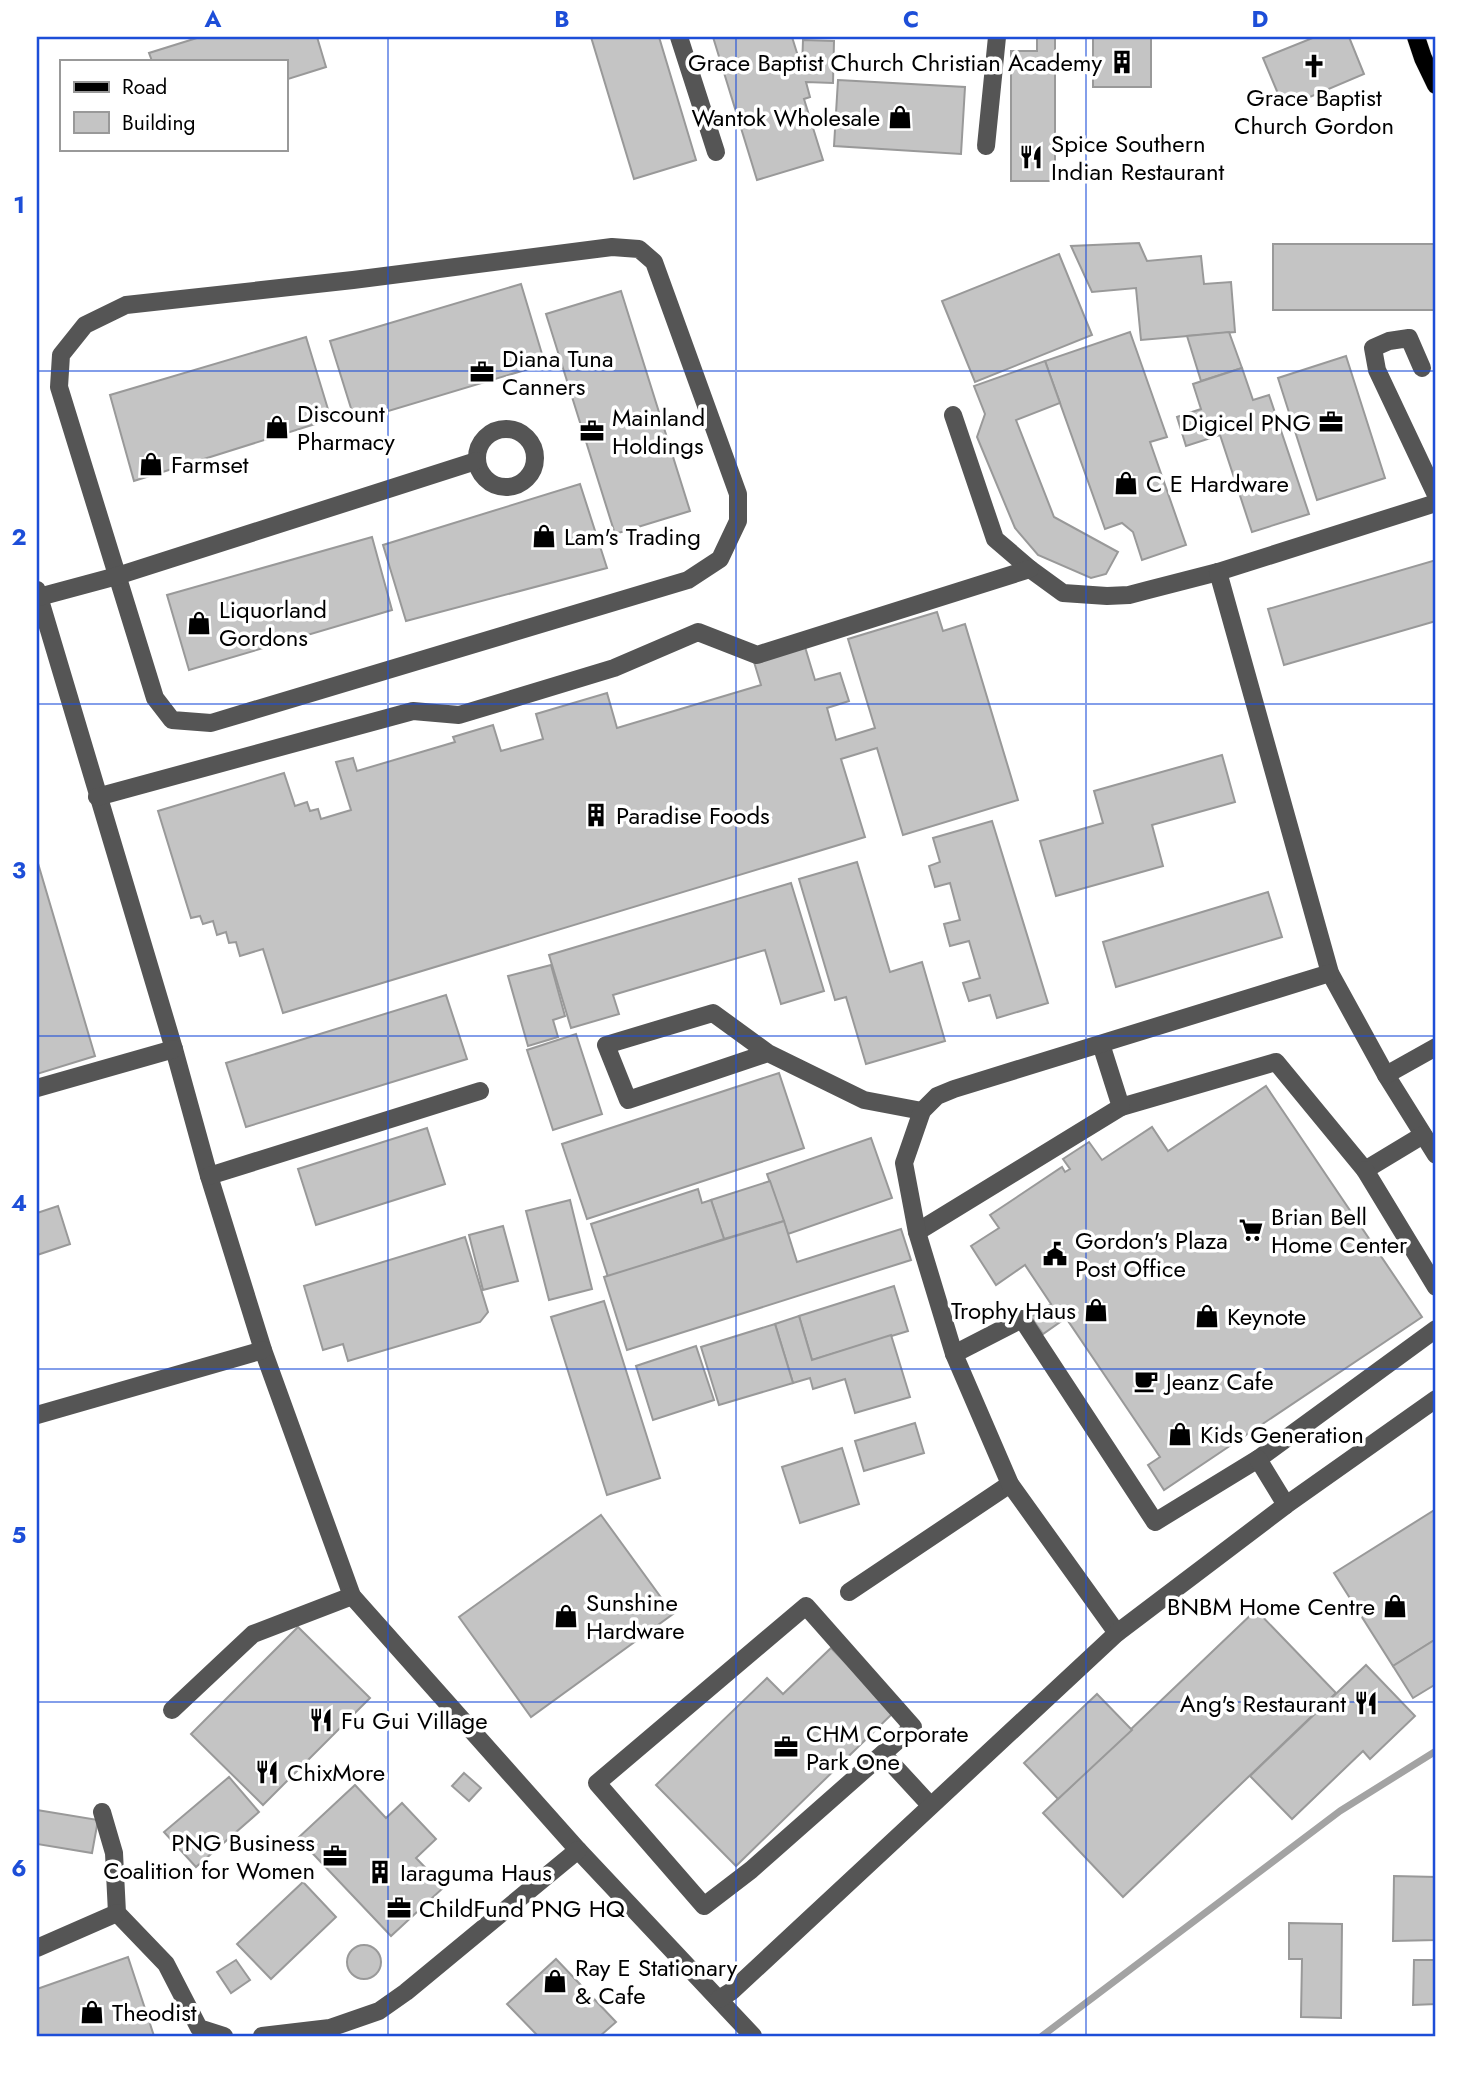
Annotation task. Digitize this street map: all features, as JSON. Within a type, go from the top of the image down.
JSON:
[{"type":"main road","points":[[1416,37],[1436,85]]},
{"type":"street","points":[[678,37],[716,152]]},
{"type":"street","points":[[986,146],[997,37]]},
{"type":"street","points":[[612,247],[639,249],[654,262],[738,494],[738,521],[720,559],[688,580],[211,723],[172,720],[155,698],[117,576],[59,387],[61,355],[85,325],[126,305],[612,247]]},
{"type":"street","points":[[1422,368],[1409,338],[1389,341],[1373,348],[1377,370],[1436,495]]},
{"type":"street","points":[[953,415],[995,539],[1063,593],[1107,596],[1129,594],[1218,572],[1436,503]]},
{"type":"street","points":[[476,461],[117,576],[38,593],[174,1049],[209,1176],[263,1350],[352,1596],[578,1850],[753,2036]]},
{"type":"street","points":[[97,797],[413,711],[459,715],[614,668],[698,632],[757,655],[1030,569]]},
{"type":"street","points":[[1218,572],[1329,973],[1386,1075],[1436,1155]]},
{"type":"street","points":[[1117,1633],[1010,1484],[954,1354],[917,1232],[904,1163],[922,1111],[937,1096],[1329,973]]},
{"type":"street","points":[[768,1053],[628,1100],[606,1045],[713,1013],[768,1053],[863,1100],[922,1111]]},
{"type":"street","points":[[1101,1044],[1121,1107]]},
{"type":"street","points":[[1386,1075],[1436,1047]]},
{"type":"street","points":[[37,1088],[174,1049]]},
{"type":"street","points":[[917,1232],[1121,1107],[1276,1062],[1365,1170],[1436,1287]]},
{"type":"street","points":[[209,1176],[480,1091]]},
{"type":"street","points":[[1365,1170],[1423,1135]]},
{"type":"street","points":[[954,1354],[1023,1319],[1155,1522],[1258,1459],[1436,1329]]},
{"type":"street","points":[[37,1415],[263,1350]]},
{"type":"street","points":[[719,1998],[732,1991],[1117,1633],[1286,1505],[1436,1399]]},
{"type":"street","points":[[1258,1459],[1286,1505]]},
{"type":"street","points":[[849,1592],[1010,1484]]},
{"type":"street","points":[[172,1710],[253,1634],[352,1596]]},
{"type":"street","points":[[806,1606],[913,1727],[883,1754],[751,1870],[704,1906],[597,1783],[806,1606]]},
{"type":"street","points":[[883,1754],[930,1805]]},
{"type":"street","points":[[102,1812],[114,1853],[117,1913],[166,1965],[199,2028],[224,2036]]},
{"type":"street","points":[[262,2036],[330,2028],[379,2011],[406,1992],[578,1850]]},
{"type":"street","points":[[37,1948],[117,1913]]},
{"type":"building","points":[[200,37],[317,37],[326,67],[287,79],[287,60],[152,60],[149,53]]},
{"type":"building","points":[[591,37],[659,37],[696,160],[634,179]]},
{"type":"building","points":[[713,37],[792,37],[802,69],[803,40],[834,41],[833,83],[806,82],[810,97],[804,99],[823,160],[757,180]]},
{"type":"building","points":[[1037,37],[1055,37],[1055,181],[1011,181],[1011,51],[1037,51]]},
{"type":"building","name":"Grace Baptist Church Christian Academy","points":[[1093,37],[1151,37],[1151,87],[1093,87]]},
{"type":"building","name":"Grace Baptist Church Gordon","points":[[1315,37],[1349,37],[1364,74],[1284,108],[1263,58]]},
{"type":"building","name":"Wantok Wholesale","points":[[838,80],[965,87],[961,154],[834,146]]},
{"type":"building","points":[[1139,243],[1147,261],[1201,256],[1204,284],[1231,282],[1235,332],[1141,340],[1136,288],[1092,292],[1071,246]]},
{"type":"building","points":[[1273,244],[1436,244],[1436,310],[1273,310]]},
{"type":"building","points":[[1059,254],[1092,335],[975,382],[942,301]]},
{"type":"building","points":[[521,284],[545,364],[355,421],[330,341]]},
{"type":"building","points":[[621,291],[690,511],[615,534],[546,314]]},
{"type":"building","name":"C E Hardware","points":[[1130,332],[1167,437],[1150,442],[1186,545],[1142,560],[1133,532],[1122,523],[1105,529],[1045,361]]},
{"type":"building","points":[[1229,332],[1242,368],[1201,381],[1187,336]]},
{"type":"building","points":[[306,337],[331,419],[134,481],[110,395]]},
{"type":"building","points":[[1346,356],[1385,478],[1317,500],[1278,378]]},
{"type":"building","points":[[1045,361],[1060,403],[1016,420],[1054,517],[1118,552],[1106,574],[1091,578],[1038,555],[1015,528],[977,437],[985,414],[974,386]]},
{"type":"building","points":[[1242,368],[1253,400],[1269,395],[1309,514],[1252,532],[1220,435],[1186,446],[1177,417],[1201,409],[1193,384]]},
{"type":"building","points":[[580,484],[607,568],[406,621],[383,545]]},
{"type":"building","points":[[372,537],[392,610],[189,670],[167,595]]},
{"type":"building","points":[[1436,560],[1436,621],[1284,665],[1268,609]]},
{"type":"building","name":"Paradise Foods","points":[[937,612],[943,631],[965,624],[1018,800],[903,835],[877,748],[841,759],[865,837],[283,1013],[263,949],[240,956],[236,942],[229,943],[226,932],[217,935],[213,921],[203,924],[200,916],[191,918],[158,811],[284,773],[295,806],[307,802],[310,811],[318,809],[321,819],[351,810],[336,762],[353,758],[357,771],[455,742],[453,737],[493,725],[501,751],[543,739],[536,714],[607,693],[617,728],[761,685],[754,662],[805,647],[815,680],[840,673],[849,701],[827,708],[836,740],[875,728],[848,639]]},
{"type":"building","points":[[1222,755],[1235,802],[1152,825],[1163,866],[1056,896],[1040,841],[1103,823],[1094,791]]},
{"type":"building","points":[[992,821],[1048,1003],[997,1018],[990,995],[969,1001],[963,983],[980,978],[969,941],[950,946],[944,924],[960,920],[950,883],[935,887],[929,866],[940,862],[933,838]]},
{"type":"building","points":[[37,860],[95,1056],[37,1074]]},
{"type":"building","points":[[857,862],[890,972],[922,962],[945,1041],[866,1064],[846,997],[835,1000],[799,879]]},
{"type":"building","points":[[791,883],[824,991],[781,1004],[765,950],[613,995],[619,1014],[571,1028],[549,955]]},
{"type":"building","points":[[1268,892],[1282,937],[1116,987],[1103,942]]},
{"type":"building","points":[[551,965],[565,1016],[553,1020],[558,1037],[528,1046],[508,976]]},
{"type":"building","points":[[446,995],[467,1059],[246,1127],[226,1063]]},
{"type":"building","points":[[576,1034],[602,1114],[553,1130],[527,1050]]},
{"type":"building","points":[[779,1073],[804,1148],[587,1219],[562,1144]]},
{"type":"building","points":[[1266,1086],[1422,1317],[1164,1490],[1148,1465],[1160,1457],[1066,1318],[1043,1334],[1031,1317],[1051,1304],[1025,1265],[996,1285],[971,1246],[999,1228],[990,1215],[1062,1167],[1065,1172],[1070,1169],[1063,1159],[1089,1142],[1102,1160],[1152,1127],[1168,1151]]},
{"type":"building","points":[[427,1128],[445,1184],[316,1225],[298,1169]]},
{"type":"building","points":[[871,1138],[892,1198],[788,1234],[767,1174]]},
{"type":"building","points":[[770,1181],[784,1221],[724,1239],[711,1200]]},
{"type":"building","points":[[698,1189],[702,1203],[711,1200],[724,1239],[608,1277],[591,1224]]},
{"type":"building","points":[[570,1200],[592,1289],[549,1300],[526,1211]]},
{"type":"building","points":[[58,1206],[70,1244],[37,1255],[37,1213]]},
{"type":"building","points":[[784,1221],[797,1262],[901,1229],[911,1260],[627,1350],[604,1277]]},
{"type":"building","points":[[503,1226],[518,1281],[483,1290],[469,1235]]},
{"type":"building","points":[[465,1237],[488,1312],[480,1322],[348,1361],[343,1344],[323,1350],[304,1286]]},
{"type":"building","points":[[894,1286],[908,1331],[812,1360],[799,1316]]},
{"type":"building","points":[[604,1301],[660,1478],[607,1495],[551,1317]]},
{"type":"building","points":[[799,1316],[812,1360],[891,1335],[910,1397],[855,1413],[845,1379],[813,1389],[810,1378],[793,1383],[775,1324]]},
{"type":"building","points":[[775,1324],[793,1383],[719,1405],[701,1347]]},
{"type":"building","points":[[696,1346],[714,1400],[653,1420],[636,1366]]},
{"type":"building","points":[[915,1423],[924,1453],[864,1471],[855,1441]]},
{"type":"building","points":[[842,1448],[859,1504],[800,1523],[782,1467]]},
{"type":"building","name":"BNBM Home Centre","points":[[1436,1509],[1436,1639],[1393,1666],[1334,1573]]},
{"type":"building","name":"Sunshine Hardware","points":[[601,1515],[673,1614],[531,1717],[459,1617]]},
{"type":"building","points":[[1256,1610],[1336,1693],[1123,1897],[1043,1813]]},
{"type":"building","points":[[298,1627],[370,1698],[263,1805],[191,1734]]},
{"type":"building","points":[[1436,1639],[1436,1684],[1413,1698],[1393,1666]]},
{"type":"building","points":[[831,1648],[894,1712],[736,1866],[656,1785],[767,1678],[783,1694]]},
{"type":"building","points":[[1366,1665],[1415,1716],[1370,1759],[1363,1751],[1292,1819],[1250,1776]]},
{"type":"building","points":[[1097,1694],[1132,1730],[1058,1799],[1024,1763]]},
{"type":"building","points":[[464,1773],[481,1788],[469,1801],[452,1786]]},
{"type":"building","points":[[229,1777],[259,1812],[196,1867],[164,1832]]},
{"type":"building","name":"Iaraguma Haus","points":[[355,1785],[386,1818],[402,1803],[436,1839],[416,1858],[444,1887],[391,1936],[298,1838]]},
{"type":"building","points":[[37,1810],[98,1820],[92,1853],[37,1844]]},
{"type":"building","points":[[1394,1876],[1436,1877],[1436,1940],[1393,1941]]},
{"type":"building","points":[[303,1882],[336,1917],[271,1979],[237,1944]]},
{"type":"building","points":[[1289,1923],[1342,1924],[1341,2018],[1301,2017],[1302,1959],[1289,1959]]},
{"type":"building","points":[[364,1945],[376,1950],[381,1962],[376,1974],[364,1979],[352,1974],[347,1962],[352,1950]]},
{"type":"building","name":"Theodist","points":[[128,1957],[154,2036],[37,2036],[37,1989]]},
{"type":"building","name":"Ray E Stationary & Cafe","points":[[556,1959],[616,2022],[600,2036],[538,2036],[507,2004]]},
{"type":"building","points":[[236,1960],[250,1980],[231,1993],[217,1972]]},
{"type":"building","points":[[1414,1960],[1436,1960],[1436,2004],[1413,2005]]},
{"type":"waterway","points":[[1042,2036],[1340,1811],[1436,1751]]},
{"type":"place","name":"Grace Baptist Church Christian Academy","points":[[1122,62]]},
{"type":"place","name":"Grace Baptist Church Gordon","points":[[1314,66]]},
{"type":"place","name":"Wantok Wholesale","points":[[900,117]]},
{"type":"place","name":"Spice Southern Indian Restaurant","points":[[1031,157]]},
{"type":"place","name":"Diana Tuna Canners","points":[[482,372]]},
{"type":"place","name":"Digicel PNG","points":[[1331,422]]},
{"type":"place","name":"Discount Pharmacy","points":[[277,427]]},
{"type":"place","name":"Mainland Holdings","points":[[592,431]]},
{"type":"place","name":"Farmset","points":[[151,464]]},
{"type":"place","name":"C E Hardware","points":[[1126,483]]},
{"type":"place","name":"Lam's Trading","points":[[544,536]]},
{"type":"place","name":"Liquorland Gordons","points":[[199,623]]},
{"type":"place","name":"Paradise Foods","points":[[596,815]]},
{"type":"place","name":"Brian Bell Home Center","points":[[1251,1230]]},
{"type":"place","name":"Gordon's Plaza Post Office","points":[[1055,1254]]},
{"type":"place","name":"Trophy Haus","points":[[1096,1310]]},
{"type":"place","name":"Keynote","points":[[1207,1316]]},
{"type":"place","name":"Jeanz Cafe","points":[[1146,1381]]},
{"type":"place","name":"Kids Generation","points":[[1180,1434]]},
{"type":"place","name":"BNBM Home Centre","points":[[1395,1606]]},
{"type":"place","name":"Sunshine Hardware","points":[[566,1616]]},
{"type":"place","name":"Ang's Restaurant","points":[[1366,1703]]},
{"type":"place","name":"Fu Gui Village","points":[[321,1720]]},
{"type":"place","name":"CHM Corporate Park One","points":[[786,1747]]},
{"type":"place","name":"ChixMore","points":[[267,1772]]},
{"type":"place","name":"PNG Business Coalition for Women","points":[[335,1856]]},
{"type":"place","name":"Iaraguma Haus","points":[[380,1872]]},
{"type":"place","name":"ChildFund PNG HQ","points":[[399,1908]]},
{"type":"place","name":"Ray E Stationary & Cafe","points":[[555,1981]]},
{"type":"place","name":"Theodist","points":[[92,2012]]}]
